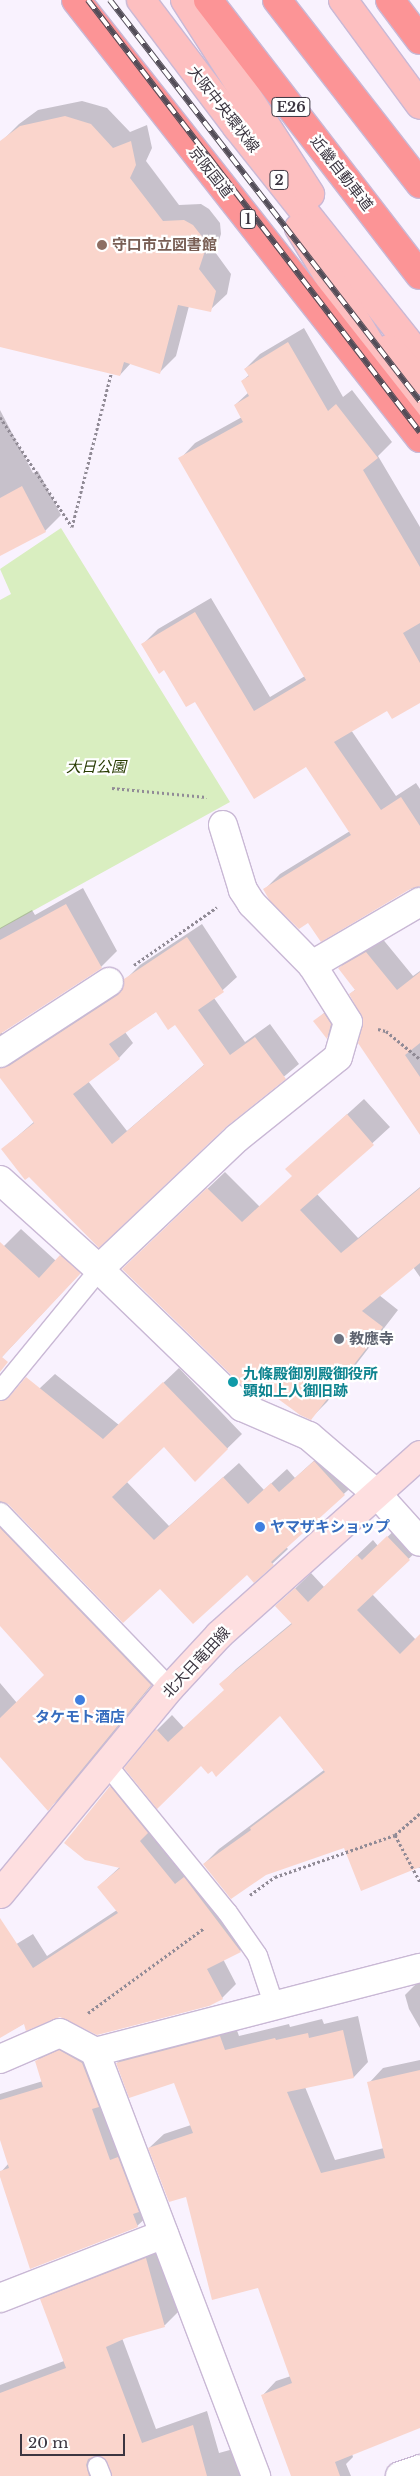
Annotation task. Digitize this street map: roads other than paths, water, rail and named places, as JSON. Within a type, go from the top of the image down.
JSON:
[{"type":"highway","name":"京阪国道","points":[[76,0],[420,438]]},
{"type":"highway","name":"近畿自動車道","points":[[208,0],[420,275]]},
{"type":"highway","points":[[277,0],[419,183]]},
{"type":"highway","points":[[390,0],[420,40]]},
{"type":"main road","name":"大阪中央環状線","points":[[141,0],[237,126],[420,357]]},
{"type":"main road","points":[[185,0],[384,311]]},
{"type":"main road","points":[[335,0],[368,35]]},
{"type":"main road","points":[[343,0],[420,105]]},
{"type":"main road","points":[[237,126],[420,424]]},
{"type":"main road","points":[[200,158],[420,380]]},
{"type":"main road","name":"北大日竜田線","points":[[0,1894],[170,1688],[219,1635],[420,1455]]},
{"type":"street","points":[[99,1270],[238,1138],[338,1057],[348,1022],[312,965],[252,904],[242,890],[224,825]]},
{"type":"street","points":[[312,965],[420,902]]},
{"type":"street","points":[[0,1053],[109,982]]},
{"type":"street","points":[[0,1180],[99,1270],[242,1408],[309,1436],[377,1494],[420,1542]]},
{"type":"street","points":[[95,2052],[420,1968]]},
{"type":"street","points":[[0,2059],[60,2033],[95,2052],[256,2476]]},
{"type":"street","points":[[0,2298],[164,2234]]},
{"type":"street","points":[[400,2476],[420,2468]]},
{"type":"lane","points":[[0,1390],[99,1270]]},
{"type":"lane","points":[[0,1512],[170,1688]]},
{"type":"lane","points":[[107,1765],[227,1912],[257,1955],[274,2006]]},
{"type":"railway","points":[[88,0],[420,432]]},
{"type":"railway","points":[[110,0],[420,401]]},
{"type":"place","name":"守口市立図書館","points":[[102,245]]},
{"type":"place","name":"教應寺","points":[[339,1339]]},
{"type":"place","name":"九條殿御別殿御役所 顕如上人御旧跡","points":[[233,1382]]},
{"type":"place","name":"ヤマザキショップ","points":[[260,1527]]},
{"type":"place","name":"タケモト酒店","points":[[80,1700]]},
{"type":"park label","name":"大日公園","points":[[96,767]]}]
